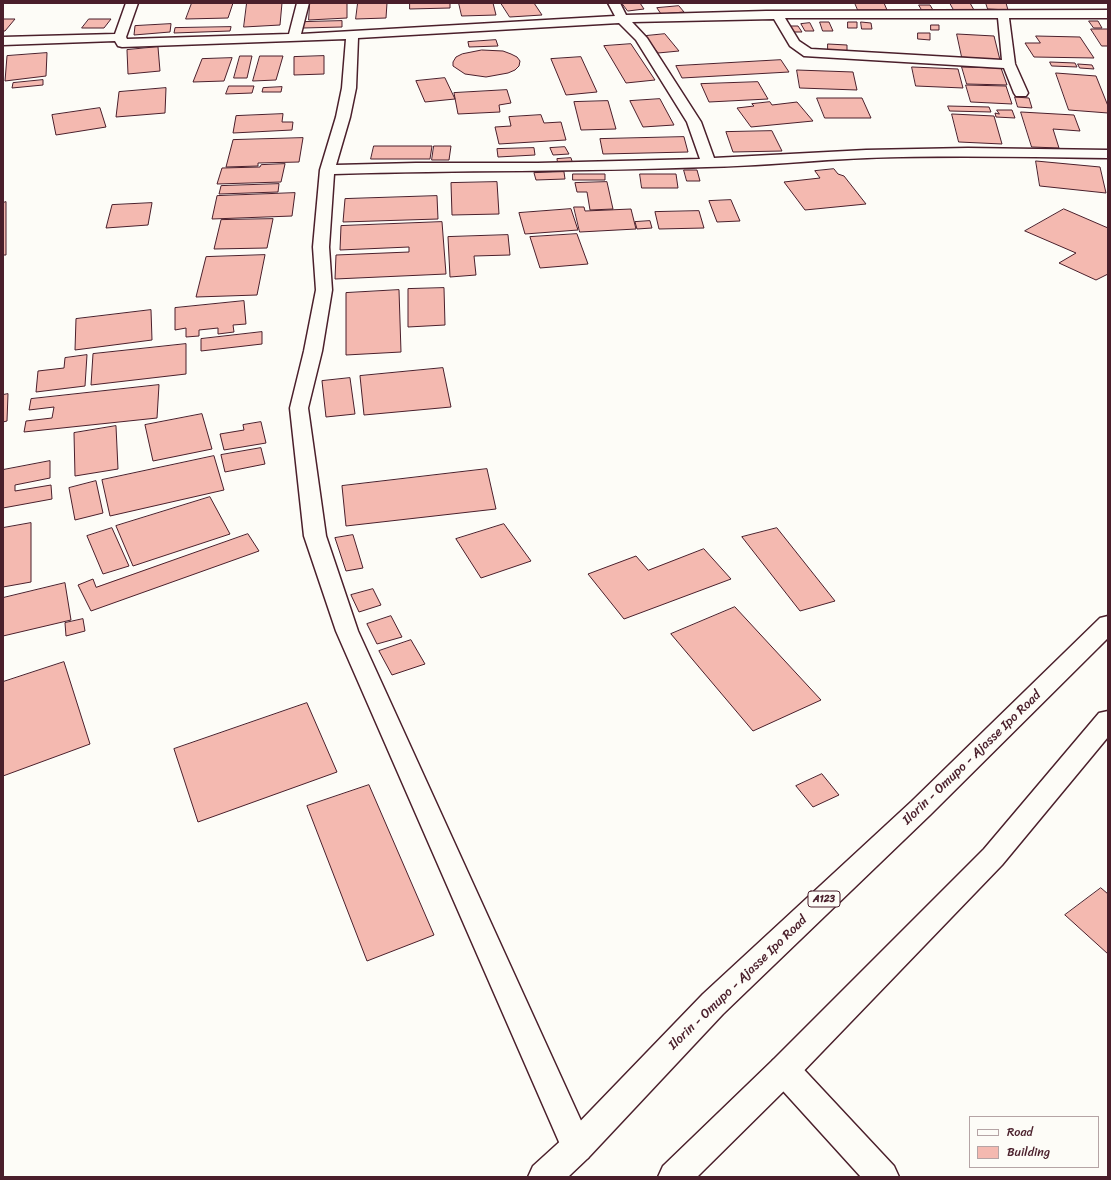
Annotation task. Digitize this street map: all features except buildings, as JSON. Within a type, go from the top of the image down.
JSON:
[{"type":"main road","points":[[132,3],[120,37],[122,44],[294,38],[622,19],[944,14],[1108,14]]},
{"type":"main road","points":[[294,38],[303,3]]},
{"type":"main road","points":[[614,3],[622,19],[641,38],[694,122],[709,163]]},
{"type":"main road","points":[[757,3],[772,16],[794,43],[808,53],[1009,64]]},
{"type":"main road","points":[[936,3],[944,14]]},
{"type":"main road","points":[[1003,14],[1009,64],[1021,93]]},
{"type":"main road","points":[[352,35],[350,88],[327,170],[322,247],[324,290],[313,351],[299,408],[315,536],[350,638],[576,1147]]},
{"type":"main road","points":[[3,41],[120,37]]},
{"type":"main road","points":[[327,170],[416,167],[538,167],[709,163],[866,154],[968,152],[1108,154]]},
{"type":"main road","name":"Ilorin - Omupo - Ajasse Ipo Road","points":[[544,1177],[576,1147],[713,1004],[921,808],[1108,624]]},
{"type":"main road","points":[[674,1177],[784,1070],[993,857],[1108,720]]},
{"type":"main road","points":[[784,1070],[883,1177]]}]
